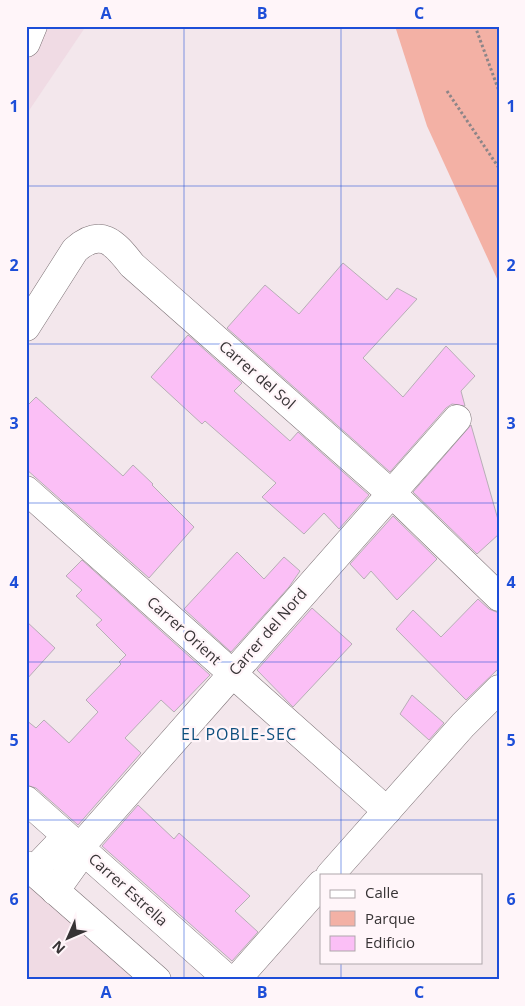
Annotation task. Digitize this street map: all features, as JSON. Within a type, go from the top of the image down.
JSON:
[{"type":"street","points":[[26,43],[33,26]]},
{"type":"street","name":"Carrer del Sol","points":[[26,327],[65,263],[87,240],[100,238],[117,246],[132,265],[390,492],[499,598]]},
{"type":"street","name":"Carrer del Nord","points":[[55,891],[75,863],[80,847],[390,492],[457,419]]},
{"type":"street","name":"Carrer Orient","points":[[26,490],[387,810]]},
{"type":"street","points":[[331,874],[499,688]]},
{"type":"street","name":"Carrer Estrella","points":[[26,800],[229,980]]},
{"type":"street","points":[[80,847],[56,847],[30,868],[157,980]]},
{"type":"street","points":[[236,980],[320,885]]},
{"type":"path","points":[[475,26],[499,91]]},
{"type":"path","points":[[447,91],[499,168]]},
{"type":"shaded area","points":[[26,26],[86,26],[26,115]]},
{"type":"shaded area","points":[[26,883],[135,980],[26,980]]},
{"type":"green space","points":[[395,26],[499,26],[499,283],[427,126]]},
{"type":"building","points":[[343,263],[387,300],[397,288],[417,299],[363,358],[403,397],[446,346],[475,376],[461,391],[465,406],[452,404],[446,408],[390,472],[227,328],[265,285],[299,314]]},
{"type":"building","points":[[188,335],[242,383],[234,391],[290,441],[298,432],[369,495],[339,529],[324,513],[304,534],[262,497],[276,483],[205,421],[202,424],[151,377]]},
{"type":"building","points":[[36,397],[123,476],[133,465],[194,527],[149,578],[26,469],[26,407]]},
{"type":"building","points":[[471,425],[499,523],[499,534],[477,554],[413,492]]},
{"type":"building","points":[[393,516],[437,559],[397,600],[371,571],[364,579],[350,564]]},
{"type":"building","points":[[237,552],[264,579],[284,557],[300,571],[289,587],[231,652],[184,609]]},
{"type":"building","points":[[82,560],[210,675],[174,712],[161,700],[125,738],[141,753],[78,825],[36,788],[26,785],[26,720],[36,728],[44,720],[69,743],[98,712],[86,700],[121,664],[119,662],[126,655],[96,625],[102,620],[76,596],[82,590],[66,576]]},
{"type":"building","points":[[478,599],[489,609],[499,613],[499,668],[466,700],[396,629],[413,610],[441,637]]},
{"type":"building","points":[[312,608],[352,644],[293,707],[257,670]]},
{"type":"building","points":[[26,621],[55,648],[26,680]]},
{"type":"building","points":[[412,695],[444,723],[429,740],[400,714]]},
{"type":"building","points":[[138,805],[174,839],[179,833],[250,896],[235,911],[258,932],[232,961],[102,846]]},
{"type":"district","name":"EL POBLE-SEC","points":[[239,734]]}]
